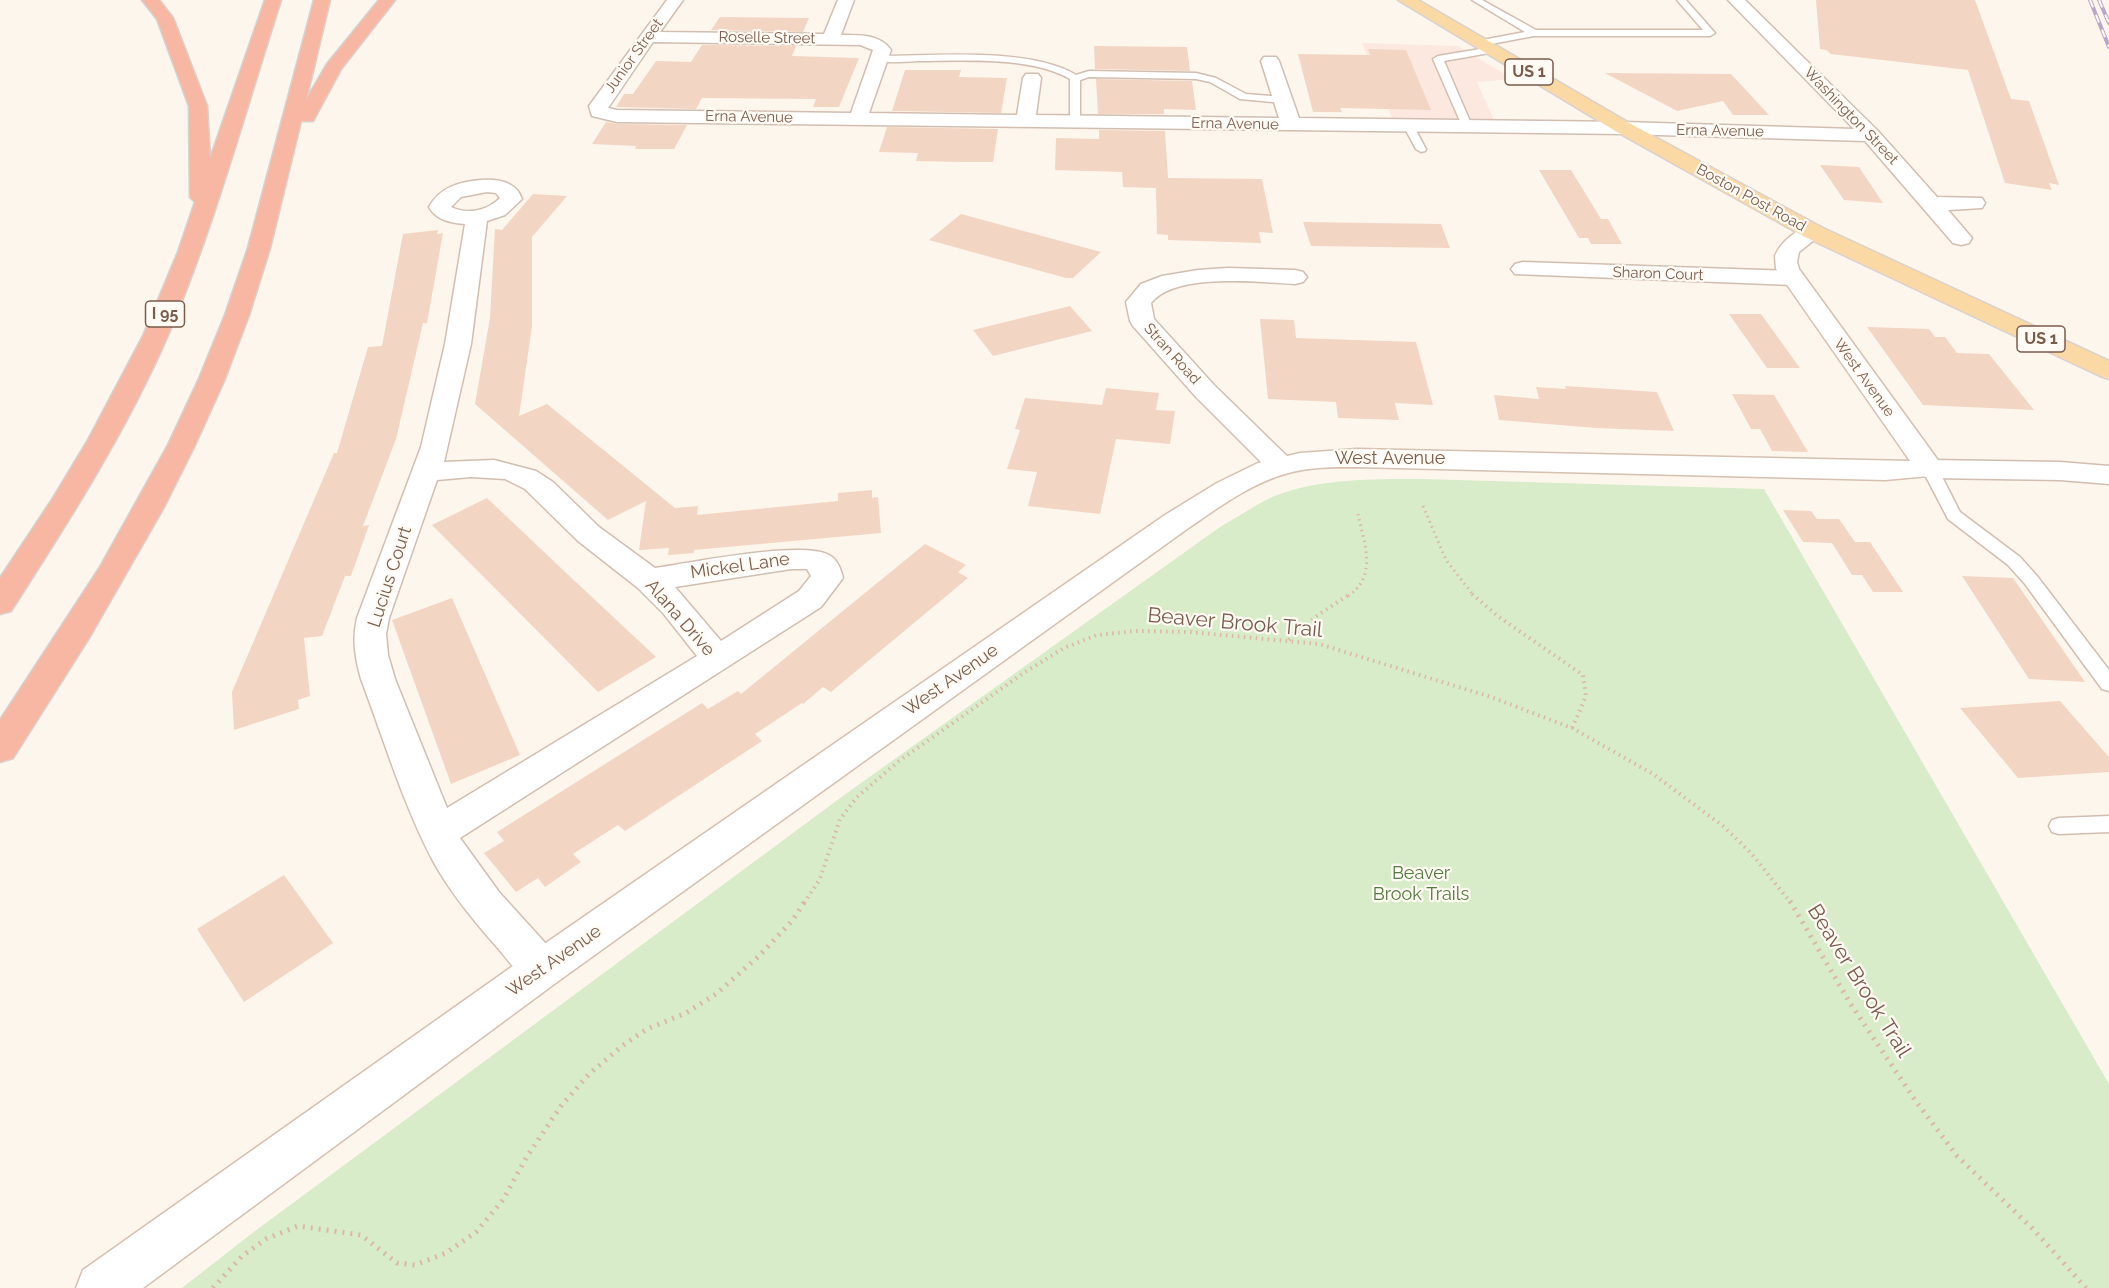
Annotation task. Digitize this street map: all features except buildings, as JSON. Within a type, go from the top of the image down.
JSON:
[{"type":"highway","points":[[150,0],[165,18],[198,106],[201,218]]},
{"type":"highway","name":"I 95","points":[[0,603],[67,500],[132,385],[174,293],[273,0]]},
{"type":"highway","points":[[0,748],[72,638],[119,559],[188,432],[216,369],[248,287],[322,0]]},
{"type":"highway","points":[[277,179],[325,80],[387,0]]},
{"type":"main road","name":"Boston Post Road","points":[[1406,0],[1624,128],[1813,232],[2109,371]]},
{"type":"street","name":"Junior Street","points":[[599,112],[598,106],[675,0]]},
{"type":"street","points":[[831,39],[846,0]]},
{"type":"street","name":"Washington Street","points":[[1736,0],[1871,135],[1960,238]]},
{"type":"street","name":"Roselle Street","points":[[647,37],[870,41],[881,46],[880,55]]},
{"type":"street","points":[[858,118],[880,55]]},
{"type":"street","points":[[1270,61],[1291,124]]},
{"type":"street","points":[[1026,121],[1032,78]]},
{"type":"street","name":"Erna Avenue","points":[[599,112],[617,116],[1624,128],[1871,135]]},
{"type":"street","points":[[1933,204],[1974,203]]},
{"type":"street","name":"Lucius Court","points":[[477,217],[458,344],[435,447],[373,618],[370,655],[450,859],[467,883],[542,969]]},
{"type":"street","name":"West Avenue","points":[[1813,232],[1785,253],[1786,264],[1793,278],[1930,469]]},
{"type":"street","name":"Sharon Court","points":[[1523,269],[1793,278]]},
{"type":"street","name":"Stran Road","points":[[1281,466],[1205,391],[1142,321],[1138,305],[1149,290],[1170,280],[1205,275],[1295,277]]},
{"type":"street","name":"West Avenue","points":[[101,1288],[542,969],[1176,522],[1226,490],[1281,466],[1327,459],[1392,458],[1885,471],[1930,469],[2060,471],[2109,475]]},
{"type":"street","name":"Alana Drive","points":[[425,473],[464,469],[499,470],[516,473],[531,480],[580,527],[658,588],[718,659],[438,833]]},
{"type":"street","name":"Mickel Lane","points":[[647,580],[791,559],[814,560],[823,564],[827,570],[827,578],[810,599],[718,659]]},
{"type":"lane","points":[[1476,0],[1534,33]]},
{"type":"lane","points":[[1467,126],[1438,59],[1534,33],[1710,33],[1681,0]]},
{"type":"lane","points":[[880,55],[1001,60],[1061,70],[1075,78],[1089,74],[1196,76],[1213,80],[1244,97],[1283,100]]},
{"type":"lane","points":[[1075,78],[1075,122]]},
{"type":"lane","points":[[1408,125],[1420,149]]},
{"type":"lane","points":[[1930,469],[1954,515],[2014,561],[2031,580],[2109,684]]},
{"type":"lane","points":[[2058,826],[2109,824]]},
{"type":"path","points":[[1423,506],[1448,565],[1457,578],[1488,608],[1583,675],[1588,688],[1585,706],[1572,728]]},
{"type":"path","points":[[1289,640],[1318,615],[1353,592],[1365,577],[1368,564],[1358,514]]},
{"type":"path","name":"Beaver Brook Trail","points":[[213,1288],[242,1256],[266,1239],[298,1226],[361,1235],[398,1263],[415,1265],[446,1253],[476,1232],[503,1200],[526,1158],[561,1106],[589,1074],[622,1046],[647,1029],[686,1013],[716,994],[759,956],[792,921],[820,879],[840,819],[857,797],[899,761],[1025,672],[1064,648],[1097,635],[1136,631],[1190,632],[1289,640],[1319,644],[1367,657],[1491,697],[1572,728],[1653,774],[1723,826],[1751,854],[1786,896],[1850,1004],[1915,1101],[1950,1147],[2034,1230],[2086,1288]]},
{"type":"shaded area","points":[[1362,43],[1458,46],[1513,79],[1477,82],[1495,122],[1393,120]]},
{"type":"green space","name":"Beaver Brook Trails","points":[[1423,479],[1764,489],[2109,1084],[2109,1288],[182,1288],[251,1234],[847,793],[1220,527],[1268,499],[1304,487],[1344,481]]},
{"type":"railway","points":[[2090,0],[2109,47]]},
{"type":"railway","points":[[2099,0],[2109,23]]}]
